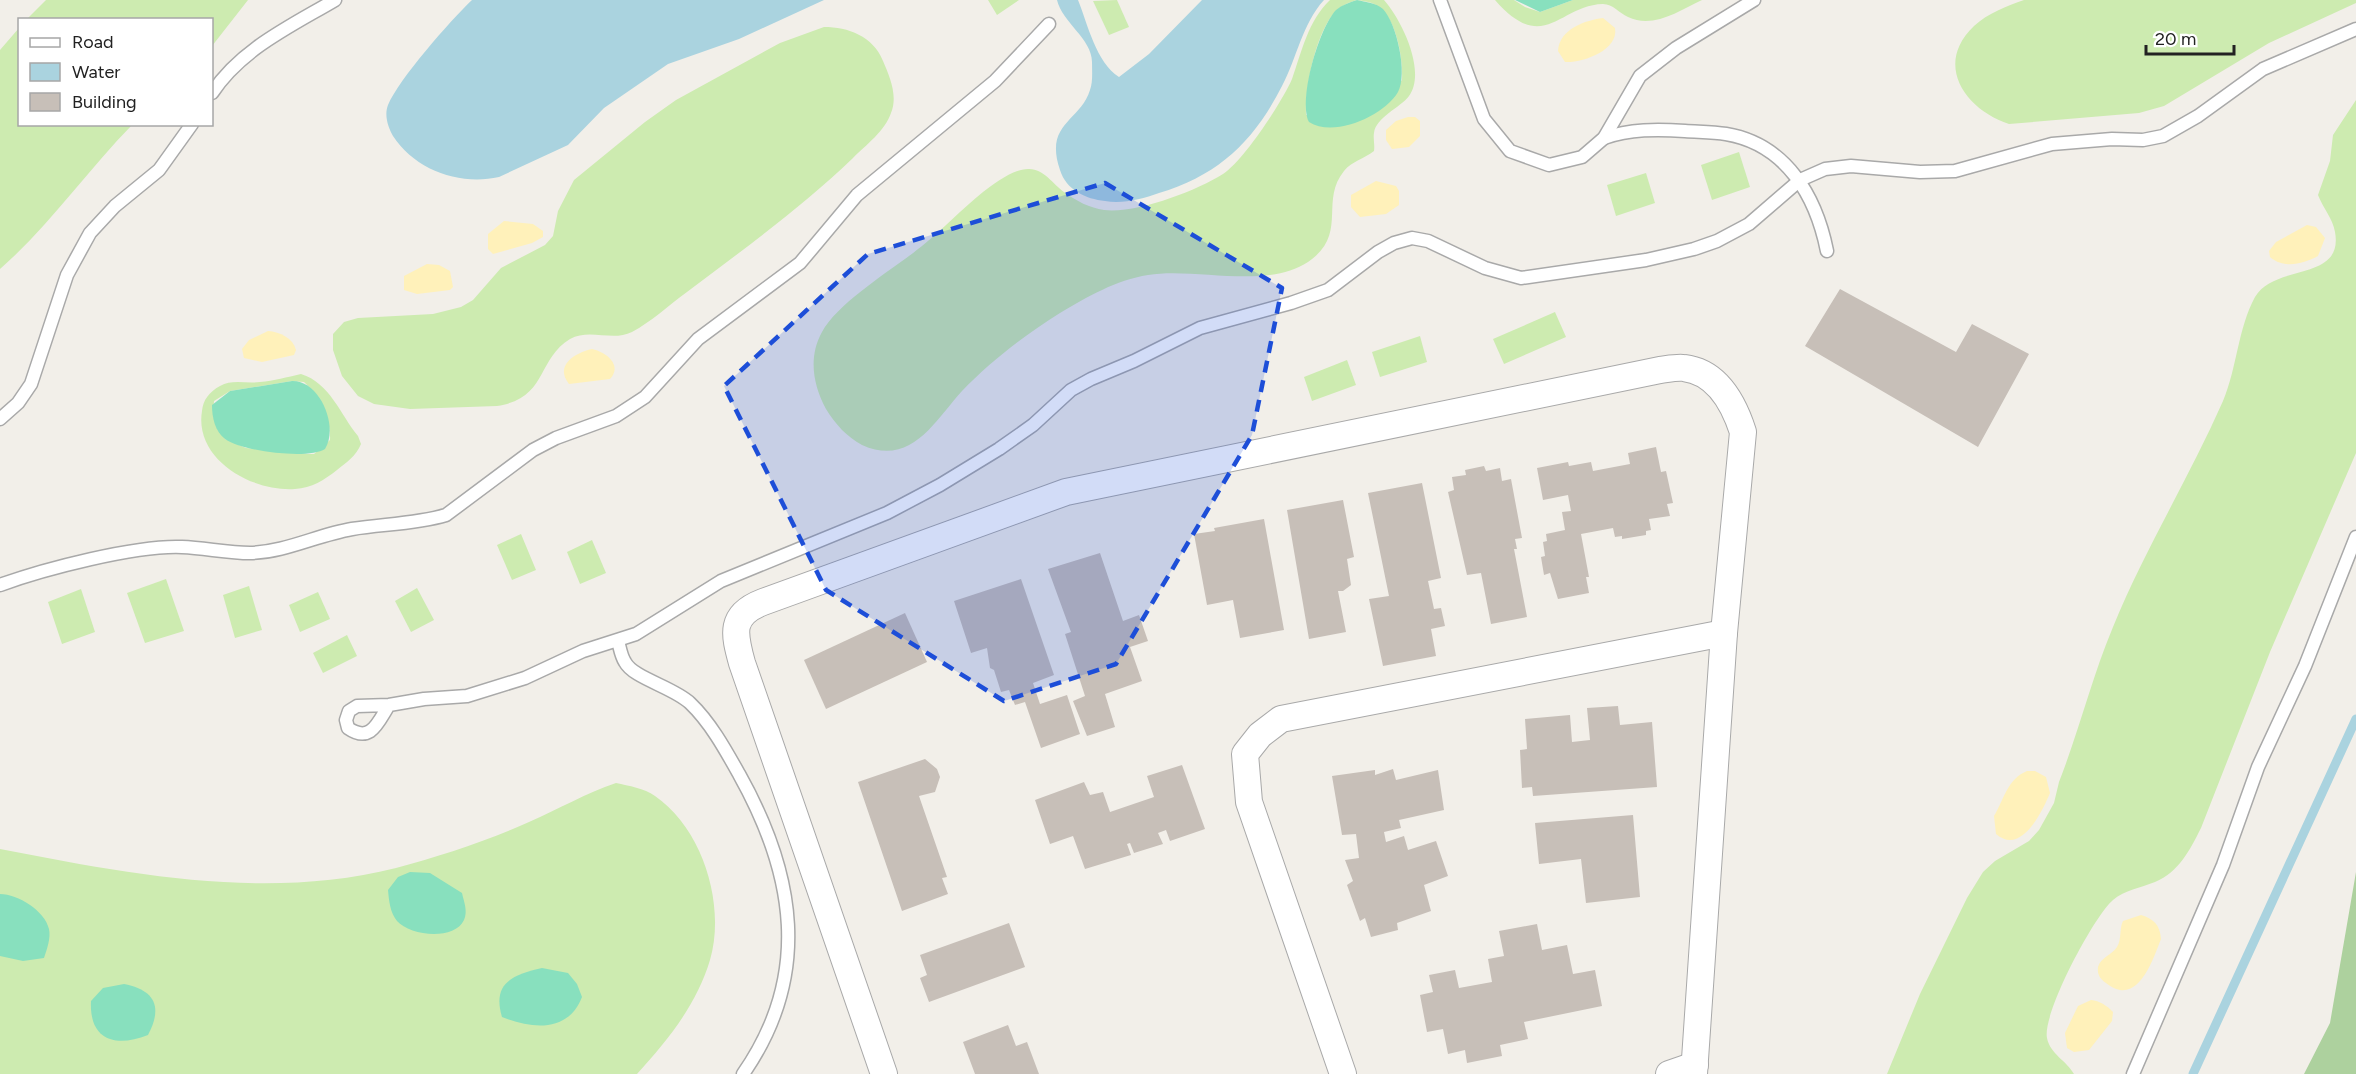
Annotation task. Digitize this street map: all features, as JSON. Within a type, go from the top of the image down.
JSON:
[{"type":"street","points":[[884,1074],[737,645],[737,621],[751,606],[1066,492],[1660,370],[1685,368],[1706,375],[1725,392],[1735,409],[1743,432],[1724,633],[1694,1070],[1669,1074]]},
{"type":"street","points":[[1343,1074],[1249,802],[1245,754],[1260,735],[1281,719],[1724,633]]},
{"type":"lane","points":[[213,92],[228,72],[262,44],[335,0]]},
{"type":"lane","points":[[1440,0],[1484,119],[1510,151],[1549,165],[1582,157],[1604,138],[1640,76],[1702,30],[1754,0]]},
{"type":"lane","points":[[0,585],[83,562],[162,548],[181,547],[250,553],[269,551],[352,529],[429,520],[446,515],[533,450],[556,438],[616,416],[645,397],[699,339],[800,263],[857,195],[995,81],[1049,24]]},
{"type":"lane","points":[[389,705],[424,699],[467,696],[525,678],[583,651],[618,641],[656,624],[721,581],[916,499],[999,449],[1033,424],[1071,390],[1091,379],[1134,362],[1200,328],[1291,303],[1328,290],[1378,252],[1394,243],[1412,238],[1428,241],[1507,276],[1539,277],[1646,260],[1717,241],[1756,219],[1800,180],[1825,169],[1851,166],[1920,172],[1955,171],[2052,144],[2112,139],[2143,140],[2163,136],[2198,116],[2263,69],[2356,29]]},
{"type":"lane","points":[[1619,109],[1625,131]]},
{"type":"lane","points":[[0,419],[18,403],[31,384],[67,275],[90,233],[115,206],[159,170],[191,126]]},
{"type":"lane","points":[[1604,138],[1625,131],[1678,130],[1736,136],[1762,148],[1791,169],[1800,180],[1823,230],[1827,250]]},
{"type":"lane","points":[[2133,1074],[2223,865],[2254,777],[2305,666],[2356,537]]},
{"type":"lane","points":[[618,641],[625,664],[637,675],[669,688],[689,702],[706,722],[724,749],[762,820],[782,873],[787,907],[786,966],[777,1012],[760,1049],[743,1074]]},
{"type":"highlighted area","points":[[1105,183],[1282,288],[1252,435],[1116,664],[1004,701],[826,590],[724,386],[868,254]]},
{"type":"green space","points":[[46,0],[248,0],[213,45],[213,18],[28,18]]},
{"type":"green space","points":[[988,0],[1019,0],[997,15]]},
{"type":"green space","points":[[1117,0],[1129,27],[1109,35],[1093,1]]},
{"type":"green space","points":[[1330,0],[1357,0],[1384,0],[1398,20],[1410,46],[1415,73],[1414,85],[1409,96],[1384,117],[1376,127],[1374,151],[1347,168],[1337,183],[1331,229],[1327,240],[1320,251],[1308,262],[1272,275],[1167,273],[1148,275],[1136,277],[1102,290],[1060,313],[1009,349],[962,391],[931,428],[908,446],[894,450],[879,450],[862,445],[837,425],[826,409],[815,381],[815,351],[822,332],[854,297],[922,246],[983,192],[1016,171],[1033,169],[1038,171],[1083,204],[1104,210],[1149,205],[1182,194],[1223,174],[1232,167],[1251,144],[1280,102],[1292,79],[1311,27],[1322,8]],"holes":[[[1357,0],[1376,5],[1389,19],[1400,50],[1402,80],[1379,107],[1362,119],[1353,121],[1306,115],[1307,90],[1317,45],[1329,20],[1338,9]]]},
{"type":"green space","points":[[1357,0],[1377,5],[1388,16],[1400,49],[1401,84],[1391,101],[1370,116],[1344,126],[1319,126],[1309,122],[1306,111],[1308,81],[1317,47],[1336,10]]},
{"type":"green space","points":[[1495,0],[1514,0],[1540,12],[1573,0],[1702,0],[1656,20],[1637,20],[1610,5],[1603,4],[1588,6],[1539,26],[1526,24],[1512,16]]},
{"type":"green space","points":[[1515,0],[1573,0],[1540,12]]},
{"type":"green space","points":[[2024,0],[2356,0],[2356,3],[2269,43],[2164,106],[2139,113],[2009,124],[1993,117],[1968,97],[1960,84],[1956,70],[1956,56],[1962,41],[1979,21],[1998,10]]},
{"type":"green space","points":[[824,27],[851,31],[866,39],[879,52],[888,73],[894,100],[888,120],[875,137],[814,194],[653,318],[624,335],[585,335],[570,339],[551,357],[534,387],[513,402],[497,406],[410,409],[374,404],[358,396],[342,376],[333,350],[333,334],[344,322],[358,318],[433,314],[461,307],[473,300],[501,268],[545,245],[553,236],[558,211],[574,180],[645,122],[676,100],[780,43]]},
{"type":"green space","points":[[18,29],[18,126],[131,126],[35,235],[0,269],[0,50]]},
{"type":"green space","points":[[2356,100],[2356,453],[2270,652],[2201,828],[2188,852],[2171,872],[2155,882],[2128,891],[2113,900],[2082,944],[2053,1009],[2047,1038],[2055,1053],[2074,1074],[1887,1074],[1920,994],[1967,898],[1983,872],[1995,861],[2029,841],[2039,830],[2054,803],[2105,646],[2139,570],[2223,401],[2249,309],[2255,297],[2265,286],[2277,280],[2319,266],[2329,258],[2335,248],[2334,227],[2318,195],[2330,161],[2333,135]]},
{"type":"green space","points":[[1739,152],[1750,187],[1712,200],[1701,165]]},
{"type":"green space","points":[[1646,173],[1655,203],[1616,216],[1607,185]]},
{"type":"green space","points":[[1555,312],[1566,337],[1504,364],[1493,339]]},
{"type":"green space","points":[[1420,336],[1427,362],[1380,377],[1372,352]]},
{"type":"green space","points":[[1347,360],[1356,385],[1312,401],[1304,377]]},
{"type":"green space","points":[[301,374],[320,384],[334,400],[358,436],[361,444],[359,448],[351,458],[318,483],[295,489],[261,485],[229,469],[207,444],[202,428],[202,411],[207,397],[225,384],[265,381]],"holes":[[[292,381],[304,382],[315,394],[329,423],[330,440],[314,454],[246,448],[225,439],[213,416],[214,401],[230,391]]]},
{"type":"green space","points":[[292,381],[311,388],[324,406],[330,429],[325,449],[304,454],[259,450],[225,439],[216,428],[212,405],[230,391]]},
{"type":"green space","points":[[521,534],[536,570],[512,580],[497,545]]},
{"type":"green space","points":[[592,540],[606,573],[580,584],[567,552]]},
{"type":"green space","points":[[166,579],[184,631],[145,643],[127,593]]},
{"type":"green space","points":[[249,586],[262,630],[235,638],[223,595]]},
{"type":"green space","points":[[417,588],[434,620],[411,632],[395,601]]},
{"type":"green space","points":[[81,589],[95,632],[62,644],[48,602]]},
{"type":"green space","points":[[318,592],[330,619],[300,632],[289,605]]},
{"type":"green space","points":[[347,635],[357,656],[323,673],[313,653]]},
{"type":"green space","points":[[616,783],[651,793],[672,810],[686,828],[707,870],[715,916],[710,960],[697,992],[670,1035],[637,1074],[0,1074],[0,849],[148,875],[198,880],[247,883],[347,878],[396,868],[464,848],[514,829]]},
{"type":"green space","points":[[410,872],[430,873],[462,893],[466,913],[459,927],[442,934],[421,933],[397,921],[391,910],[388,890],[398,877]]},
{"type":"green space","points":[[2356,872],[2356,1074],[2304,1074],[2330,1023]]},
{"type":"green space","points":[[0,894],[22,900],[42,916],[49,929],[44,958],[23,961],[0,956]]},
{"type":"green space","points":[[542,968],[568,973],[577,984],[582,997],[576,1009],[568,1017],[548,1025],[525,1024],[502,1017],[500,996],[502,988],[507,982],[522,974]]},
{"type":"green space","points":[[124,984],[149,995],[155,1008],[153,1025],[148,1035],[125,1041],[106,1038],[99,1032],[94,1025],[91,1001],[103,988]]},
{"type":"sand","points":[[1603,18],[1615,28],[1615,36],[1606,49],[1581,60],[1565,62],[1558,51],[1568,31],[1589,21]]},
{"type":"sand","points":[[1415,117],[1420,121],[1420,136],[1409,147],[1392,149],[1386,140],[1386,130],[1396,121]]},
{"type":"sand","points":[[1376,181],[1396,186],[1399,191],[1399,205],[1386,214],[1360,217],[1351,207],[1351,195]]},
{"type":"sand","points":[[504,221],[533,224],[543,231],[543,237],[532,243],[493,254],[488,249],[488,234]]},
{"type":"sand","points":[[2307,225],[2316,227],[2325,238],[2318,256],[2294,264],[2281,263],[2270,257],[2269,251],[2276,242]]},
{"type":"sand","points":[[427,264],[439,265],[450,271],[453,287],[450,290],[417,294],[404,290],[404,276]]},
{"type":"sand","points":[[268,331],[281,334],[289,339],[296,350],[294,355],[262,362],[244,358],[242,349],[249,340]]},
{"type":"sand","points":[[592,349],[603,353],[611,360],[614,364],[614,374],[610,379],[569,384],[564,371],[568,361],[579,353]]},
{"type":"sand","points":[[2027,771],[2035,771],[2046,777],[2050,793],[2042,811],[2029,829],[2014,840],[2005,839],[1996,834],[1994,816],[2010,785]]},
{"type":"sand","points":[[2141,915],[2155,923],[2161,939],[2142,979],[2135,986],[2126,990],[2117,989],[2101,978],[2098,967],[2117,947],[2123,921]]},
{"type":"sand","points":[[2091,1000],[2103,1004],[2113,1012],[2112,1021],[2089,1050],[2074,1052],[2067,1048],[2065,1033],[2078,1006]]},
{"type":"water","points":[[472,0],[824,0],[739,39],[668,64],[604,108],[568,145],[499,177],[469,179],[440,173],[413,158],[393,136],[388,125],[387,109],[394,94],[414,66]]},
{"type":"water","points":[[1057,0],[1078,0],[1099,53],[1104,62],[1119,77],[1149,54],[1202,0],[1324,0],[1310,20],[1271,106],[1247,139],[1217,166],[1200,176],[1146,197],[1112,202],[1084,196],[1067,183],[1060,170],[1056,154],[1057,142],[1065,124],[1085,101],[1090,90],[1092,62],[1087,46],[1065,16]]},
{"type":"building","points":[[1840,289],[1956,352],[1972,324],[2029,354],[1978,447],[1805,346]]},
{"type":"building","points":[[1656,447],[1661,472],[1666,471],[1673,503],[1667,504],[1670,516],[1649,519],[1651,530],[1646,531],[1646,535],[1622,539],[1622,536],[1615,537],[1613,528],[1581,534],[1589,577],[1586,577],[1589,593],[1558,599],[1550,573],[1544,575],[1541,557],[1545,556],[1543,542],[1547,541],[1546,534],[1565,530],[1562,512],[1571,511],[1568,495],[1543,500],[1537,468],[1568,462],[1569,466],[1591,462],[1593,471],[1630,464],[1628,453]]},
{"type":"building","points":[[1484,466],[1486,471],[1500,468],[1502,481],[1511,479],[1522,538],[1515,539],[1517,549],[1514,549],[1527,617],[1491,624],[1481,573],[1467,575],[1448,492],[1454,490],[1452,477],[1466,475],[1465,470]]},
{"type":"building","points":[[1422,483],[1441,578],[1428,581],[1434,609],[1441,608],[1445,626],[1431,629],[1436,656],[1383,666],[1369,599],[1389,596],[1368,493]]},
{"type":"building","points":[[1343,500],[1354,557],[1347,559],[1351,585],[1343,591],[1338,591],[1346,632],[1309,639],[1287,510]]},
{"type":"building","points":[[1264,519],[1284,630],[1240,638],[1233,600],[1207,605],[1194,534]]},
{"type":"building","points":[[1100,553],[1123,621],[1139,615],[1148,641],[1130,647],[1142,681],[1105,694],[1115,727],[1087,736],[1073,701],[1085,696],[1065,634],[1071,632],[1048,569]]},
{"type":"building","points":[[1021,579],[1054,675],[1033,683],[1040,704],[1067,695],[1080,734],[1041,748],[1025,702],[1015,705],[1009,690],[1001,692],[994,670],[990,668],[987,648],[971,653],[954,601]]},
{"type":"building","points":[[905,613],[927,662],[826,709],[804,660]]},
{"type":"building","points":[[1618,706],[1620,725],[1652,722],[1657,787],[1533,796],[1532,787],[1522,788],[1520,750],[1527,749],[1525,719],[1570,715],[1572,742],[1590,740],[1587,708]]},
{"type":"building","points":[[925,759],[937,769],[940,777],[935,792],[919,796],[947,877],[942,878],[948,894],[902,911],[858,782]]},
{"type":"building","points":[[1182,765],[1205,829],[1170,841],[1166,830],[1158,833],[1163,844],[1134,853],[1130,843],[1127,844],[1131,855],[1085,869],[1073,836],[1050,844],[1035,800],[1084,782],[1090,795],[1103,792],[1110,812],[1154,797],[1147,776]]},
{"type":"building","points":[[1393,769],[1396,780],[1438,770],[1444,810],[1399,820],[1401,828],[1384,832],[1386,842],[1404,836],[1408,850],[1436,841],[1448,876],[1424,885],[1431,911],[1397,923],[1398,930],[1371,937],[1365,918],[1360,921],[1347,885],[1353,881],[1345,860],[1359,858],[1356,834],[1342,835],[1332,776],[1375,770],[1375,775]]},
{"type":"building","points":[[1633,815],[1640,897],[1586,903],[1581,859],[1539,864],[1535,823]]},
{"type":"building","points":[[1009,923],[1025,967],[929,1002],[920,978],[927,975],[920,955]]},
{"type":"building","points":[[1537,924],[1542,950],[1567,945],[1573,974],[1595,970],[1602,1006],[1524,1022],[1528,1039],[1500,1045],[1502,1056],[1467,1063],[1465,1050],[1448,1054],[1443,1029],[1427,1032],[1420,995],[1433,992],[1429,975],[1455,970],[1459,988],[1492,982],[1488,959],[1504,956],[1499,931]]},
{"type":"building","points":[[1008,1025],[1016,1046],[1027,1042],[1039,1074],[975,1074],[963,1042]]},
{"type":"waterway","points":[[2193,1074],[2356,719]]}]
